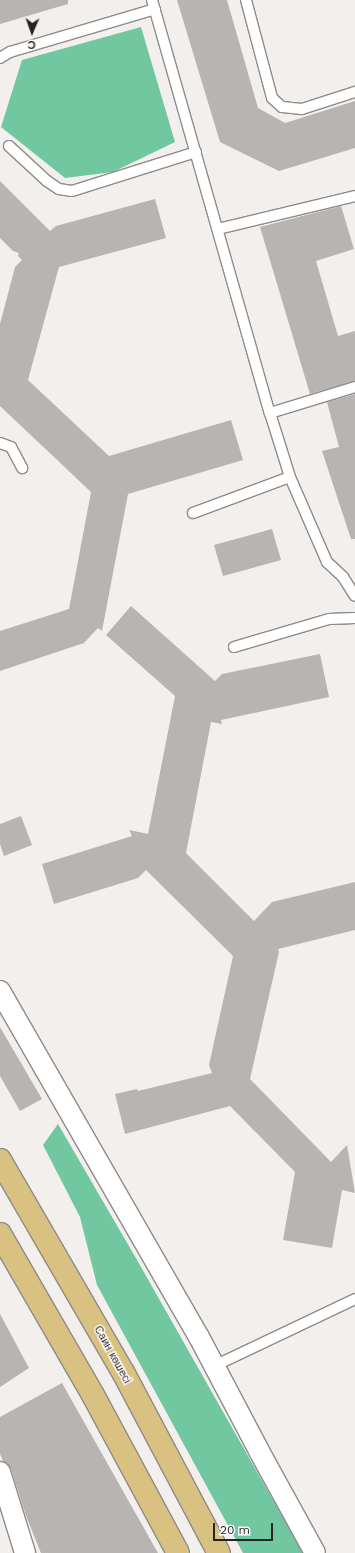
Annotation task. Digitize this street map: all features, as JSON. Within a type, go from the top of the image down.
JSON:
[{"type":"main road","name":"Саин көшесі","points":[[0,1160],[123,1372],[219,1553]]},
{"type":"main road","points":[[0,1234],[93,1395],[178,1553]]},
{"type":"street","points":[[0,991],[214,1366],[315,1553]]},
{"type":"street","points":[[0,1472],[25,1553]]},
{"type":"lane","points":[[246,0],[272,98],[282,107],[302,109],[355,92]]},
{"type":"lane","points":[[0,58],[10,52],[154,5],[270,413],[290,477],[327,562],[343,577],[355,596]]},
{"type":"lane","points":[[9,146],[47,181],[59,189],[72,191],[196,152]]},
{"type":"lane","points":[[218,229],[355,196]]},
{"type":"lane","points":[[270,413],[355,387]]},
{"type":"lane","points":[[0,443],[11,447],[22,468]]},
{"type":"lane","points":[[193,513],[290,477]]},
{"type":"lane","points":[[234,646],[330,619],[355,618]]},
{"type":"lane","points":[[214,1366],[355,1299]]},
{"type":"green space","points":[[141,27],[175,142],[113,172],[65,178],[1,127],[22,60]]},
{"type":"green space","points":[[58,1124],[303,1553],[243,1553],[97,1285],[80,1217],[43,1145]]},
{"type":"building","points":[[0,0],[68,0],[68,4],[0,24]]},
{"type":"building","points":[[177,0],[227,0],[258,108],[285,123],[355,101],[355,148],[279,171],[220,142]]},
{"type":"building","points":[[0,181],[50,231],[56,226],[155,199],[166,238],[59,267],[28,380],[109,456],[231,420],[243,460],[128,494],[102,631],[98,628],[84,643],[0,671],[0,631],[69,609],[91,492],[0,406],[0,324],[15,267],[22,260],[18,256],[19,253],[13,251],[0,238]]},
{"type":"building","points":[[341,206],[354,249],[316,261],[338,336],[355,331],[355,381],[310,394],[260,227]]},
{"type":"building","points":[[355,394],[355,539],[351,539],[322,451],[339,447],[327,402]]},
{"type":"building","points":[[272,529],[281,560],[223,576],[214,545]]},
{"type":"building","points":[[131,606],[215,681],[222,674],[320,654],[329,697],[221,720],[222,724],[211,722],[186,853],[254,921],[272,902],[355,882],[355,930],[278,949],[279,952],[250,1079],[331,1162],[347,1145],[355,1193],[342,1190],[332,1248],[283,1240],[295,1172],[230,1106],[125,1134],[115,1094],[137,1089],[138,1091],[212,1073],[209,1065],[233,956],[146,870],[138,878],[54,904],[42,864],[132,836],[129,830],[148,834],[175,696],[106,635]]},
{"type":"building","points":[[21,816],[32,845],[4,856],[0,844],[0,824]]},
{"type":"building","points":[[0,1027],[42,1099],[20,1111],[0,1076]]},
{"type":"building","points":[[0,1314],[29,1368],[0,1387]]},
{"type":"building","points":[[62,1383],[158,1553],[41,1553],[26,1516],[11,1469],[8,1464],[3,1461],[0,1454],[0,1417]]}]
